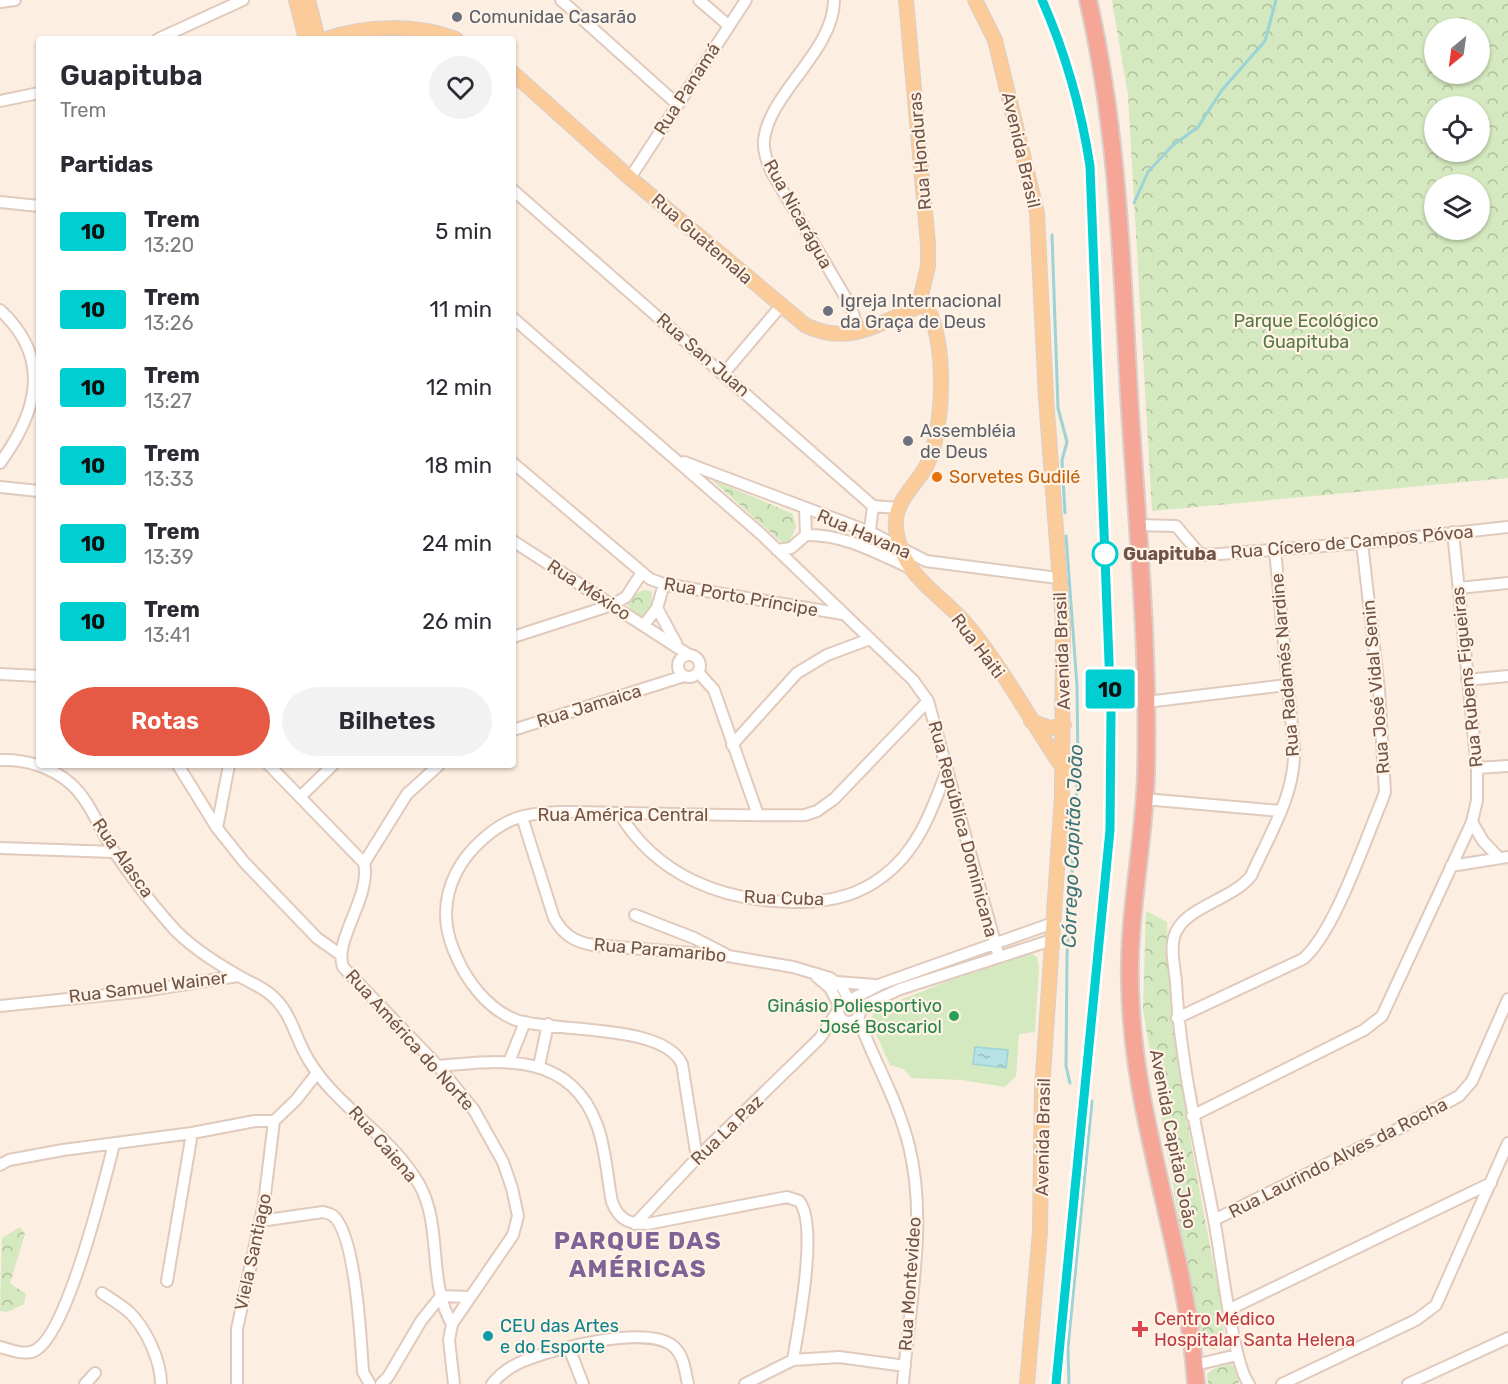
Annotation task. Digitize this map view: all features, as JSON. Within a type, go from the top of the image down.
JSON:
[{"type":"highway","name":"Avenida Capitão João","points":[[1086,1],[1104,77],[1111,136],[1147,702],[1144,799],[1131,951],[1131,1023],[1137,1077],[1178,1262],[1196,1384]]},
{"type":"main road","points":[[296,0],[305,36]]},
{"type":"main road","points":[[308,0],[317,36]]},
{"type":"main road","name":"Rua Honduras","points":[[906,0],[928,244],[928,266],[921,306]]},
{"type":"main road","name":"Avenida Brasil","points":[[975,0],[995,40],[1034,195],[1058,578],[1063,622],[1063,768],[1042,1090],[1040,1232],[1027,1384]]},
{"type":"main road","points":[[336,36],[382,28],[412,30],[441,36]]},
{"type":"main road","name":"Rua Guatemala","points":[[516,76],[630,178],[780,307],[818,332],[841,336],[921,306]]},
{"type":"main road","points":[[900,546],[896,529],[897,508],[926,466],[937,434],[940,391],[937,335],[921,306]]},
{"type":"main road","name":"Rua Haiti","points":[[900,546],[908,567],[966,624],[1063,768]]},
{"type":"main road","points":[[1031,722],[1050,728],[1064,725]]},
{"type":"street","points":[[0,2],[15,0]]},
{"type":"street","points":[[165,36],[243,0]]},
{"type":"street","points":[[561,0],[677,104]]},
{"type":"street","points":[[699,0],[728,25]]},
{"type":"street","name":"Rua Panamá","points":[[630,178],[746,0]]},
{"type":"street","name":"Rua Nicarágua","points":[[834,0],[834,7],[821,40],[768,126],[764,153],[771,171],[850,306],[859,331]]},
{"type":"street","points":[[0,101],[36,94]]},
{"type":"street","name":"Rua San Juan","points":[[516,193],[873,506]]},
{"type":"street","points":[[0,202],[36,206]]},
{"type":"street","points":[[724,373],[780,307]]},
{"type":"street","points":[[0,310],[20,331],[34,364],[33,400],[27,420],[0,463]]},
{"type":"street","name":"Rua Havana","points":[[516,321],[777,550]]},
{"type":"street","name":"Rua Havana","points":[[676,459],[870,532],[926,561],[1058,578]]},
{"type":"street","name":"Rua Porto Príncipe","points":[[516,466],[641,574],[664,584],[843,614]]},
{"type":"street","points":[[0,487],[36,491]]},
{"type":"street","points":[[867,548],[873,506],[897,508]]},
{"type":"street","points":[[805,509],[806,535]]},
{"type":"street","name":"Rua Cícero de Campos Póvoa","points":[[1137,525],[1176,526],[1202,555],[1362,543],[1508,527]]},
{"type":"street","name":"Rua Rubens Figueiras","points":[[1192,1116],[1298,1060],[1364,1030],[1382,1016],[1472,822],[1477,800],[1477,768],[1453,532]]},
{"type":"street","name":"Rua Havana","points":[[791,548],[806,535],[828,535],[867,548],[908,567]]},
{"type":"street","name":"Rua México","points":[[516,543],[678,645],[689,655]]},
{"type":"street","name":"Rua José Vidal Senin","points":[[1177,1018],[1303,959],[1313,951],[1336,908],[1382,802],[1385,792],[1379,690],[1362,543]]},
{"type":"street","points":[[777,550],[791,548],[790,563]]},
{"type":"street","points":[[777,550],[903,668],[928,700]]},
{"type":"street","name":"Rua Radamés Nardine","points":[[1249,1384],[1238,1355],[1214,1220],[1192,1116],[1177,1018],[1173,938],[1178,928],[1190,916],[1243,886],[1251,876],[1289,792],[1295,767],[1275,550]]},
{"type":"street","points":[[516,636],[612,605],[626,597],[641,574]]},
{"type":"street","points":[[644,625],[657,608],[664,584]]},
{"type":"street","points":[[1459,588],[1508,584]]},
{"type":"street","points":[[657,608],[678,645]]},
{"type":"street","name":"Rua México","points":[[666,639],[678,663]]},
{"type":"street","points":[[732,745],[797,673],[827,655],[870,639]]},
{"type":"street","points":[[689,655],[699,660],[698,672],[692,677],[684,676],[678,663],[689,655]]},
{"type":"street","name":"Rua Jamaica","points":[[666,682],[678,663]]},
{"type":"street","points":[[698,672],[714,690],[758,815]]},
{"type":"street","points":[[0,674],[36,676]]},
{"type":"street","name":"Rua Jamaica","points":[[516,729],[684,676]]},
{"type":"street","points":[[1467,680],[1508,676]]},
{"type":"street","points":[[1147,702],[1286,685]]},
{"type":"street","name":"Rua República Dominicana","points":[[928,700],[999,957]]},
{"type":"street","name":"Rua América Central","points":[[697,1158],[682,1064],[674,1051],[650,1041],[525,1022],[505,1014],[492,1005],[467,979],[448,936],[446,917],[450,886],[466,856],[499,828],[522,817],[619,813],[805,815],[825,806],[928,700]]},
{"type":"street","name":"Rua Alasca","points":[[0,760],[22,760],[36,765]]},
{"type":"street","points":[[1477,768],[1508,766]]},
{"type":"street","name":"Rua Alasca","points":[[44,768],[57,773],[72,785],[86,802],[114,852],[176,930],[199,951],[238,976]]},
{"type":"street","name":"Rua América do Norte","points":[[180,768],[217,828],[276,897],[317,938],[341,956],[347,973],[438,1066],[474,1110],[503,1162],[517,1205],[513,1235],[452,1324],[449,1340],[454,1384]]},
{"type":"street","points":[[217,828],[228,768]]},
{"type":"street","points":[[272,768],[364,863],[366,870],[361,896],[341,956]]},
{"type":"street","points":[[301,796],[330,768]]},
{"type":"street","points":[[364,863],[407,794],[436,768]]},
{"type":"street","name":"Rua Cuba","points":[[619,813],[639,842],[651,852],[687,877],[718,892],[771,902],[812,903],[862,891],[883,877],[903,858],[916,842],[934,806],[947,770]]},
{"type":"street","points":[[1144,799],[1280,811]]},
{"type":"street","name":"Rua Paramaribo","points":[[522,817],[554,918],[568,936],[593,945],[728,956],[824,975],[836,982],[856,985],[881,984]]},
{"type":"street","points":[[1472,822],[1483,841],[1504,858]]},
{"type":"street","points":[[0,848],[114,852]]},
{"type":"street","points":[[1451,866],[1504,858]]},
{"type":"street","points":[[635,915],[694,938],[728,956]]},
{"type":"street","name":"Rua La Paz","points":[[635,1224],[697,1158],[820,1038],[844,1004],[881,984],[1053,923]]},
{"type":"street","name":"Rua La Paz","points":[[820,1038],[900,988],[1052,940]]},
{"type":"street","name":"Rua Paramaribo","points":[[809,972],[830,988],[844,1004]]},
{"type":"street","name":"Rua Samuel Wainer","points":[[0,1006],[136,992],[238,976],[268,992],[284,1008],[317,1072]]},
{"type":"street","points":[[836,982],[844,1004],[853,1018],[840,1019],[844,1004]]},
{"type":"street","name":"Rua Laurindo Alves da Rocha","points":[[1214,1220],[1398,1129],[1459,1096],[1472,1081],[1508,999]]},
{"type":"street","name":"Rua Montevideo","points":[[853,1018],[900,1115],[910,1149],[915,1197],[915,1244],[903,1384]]},
{"type":"street","points":[[508,1062],[525,1022]]},
{"type":"street","points":[[539,1066],[548,1024]]},
{"type":"street","points":[[438,1066],[508,1062],[539,1066],[567,1081],[588,1104],[597,1126],[614,1208],[625,1221],[647,1224],[787,1197],[799,1201],[807,1221],[806,1264],[793,1360]]},
{"type":"street","points":[[0,1165],[9,1161],[63,1150],[192,1133],[255,1121],[274,1121],[296,1100],[317,1072]]},
{"type":"street","name":"Rua Caiena","points":[[317,1072],[392,1150],[420,1186],[428,1209],[441,1296],[452,1324]]},
{"type":"street","name":"Viela Santiago","points":[[237,1384],[237,1329],[273,1148],[274,1121]]},
{"type":"street","points":[[167,1281],[192,1133]]},
{"type":"street","points":[[1282,1384],[1428,1313],[1442,1293],[1508,1143]]},
{"type":"street","points":[[0,1347],[24,1353],[39,1348],[53,1327],[81,1263],[114,1144]]},
{"type":"street","points":[[1230,1309],[1491,1183]]},
{"type":"street","points":[[260,1221],[323,1212],[332,1215],[339,1223],[355,1280],[363,1372],[370,1384]]},
{"type":"street","points":[[102,1293],[130,1313],[140,1326],[158,1365],[161,1384]]},
{"type":"street","points":[[441,1296],[469,1297]]},
{"type":"street","points":[[441,1296],[461,1308]]},
{"type":"street","points":[[381,1384],[388,1377],[426,1315],[441,1296]]},
{"type":"street","points":[[492,1384],[507,1370],[522,1362],[569,1348],[620,1338],[660,1340],[675,1347],[688,1384]]},
{"type":"street","points":[[1408,1384],[1508,1338]]},
{"type":"street","points":[[569,1348],[583,1384]]},
{"type":"street","points":[[1195,1365],[1238,1355]]},
{"type":"street","points":[[745,1384],[793,1360],[839,1357],[905,1366]]},
{"type":"street","points":[[85,1384],[95,1373]]},
{"type":"green space","name":"Parque Ecológico Guapituba","points":[[1112,0],[1508,0],[1508,478],[1152,511],[1128,95]]},
{"type":"green space","points":[[711,479],[793,514],[796,527],[787,547]]},
{"type":"green space","points":[[643,590],[652,591],[651,612],[645,618],[632,611],[628,605],[634,595]]},
{"type":"green space","points":[[1146,911],[1167,922],[1174,1021],[1187,1119],[1223,1314],[1224,1345],[1213,1350],[1203,1346],[1196,1320],[1143,1010]]},
{"type":"green space","name":"Ginásio Poliesportivo José Boscariol","points":[[1026,950],[1037,957],[1039,967],[1035,1032],[1019,1034],[1016,1076],[1005,1087],[962,1080],[912,1078],[903,1069],[890,1065],[870,1021],[875,1010]]},
{"type":"green space","points":[[20,1227],[25,1234],[10,1283],[26,1294],[24,1304],[7,1312],[0,1311],[2,1238]]},
{"type":"green space","points":[[1230,1364],[1236,1368],[1239,1384],[1208,1384],[1207,1374],[1215,1368]]},
{"type":"water","points":[[975,1047],[1008,1050],[1006,1068],[973,1064]]},
{"type":"waterway","points":[[1134,203],[1148,172],[1172,146],[1198,127],[1222,90],[1265,41],[1276,0]]},
{"type":"waterway","name":"Córrego Capitão João","points":[[1052,235],[1058,408],[1067,442],[1062,460],[1065,513]]},
{"type":"waterway","name":"Córrego Capitão João","points":[[1066,536],[1077,686],[1078,767],[1067,956],[1066,1066],[1070,1083]]},
{"type":"waterway","name":"Córrego Capitão João","points":[[1069,1384],[1068,1347],[1092,1101]]},
{"type":"railway","points":[[1042,0],[1072,82],[1090,166],[1111,714],[1110,830],[1056,1384]]},
{"type":"train","name":"10","points":[[1042,0],[1068,66],[1082,114],[1090,166],[1111,714],[1110,830],[1056,1384]]},
{"type":"place","name":"Comunidae Casarão","points":[[457,17]]},
{"type":"place","name":"Igreja Internacional da Graça de Deus","points":[[828,311]]},
{"type":"place","name":"Assembléia de Deus","points":[[908,441]]},
{"type":"place","name":"Sorvetes Gudilé","points":[[937,477]]},
{"type":"place","name":"Guapituba","points":[[1105,554]]},
{"type":"place","name":"Ginásio Poliesportivo José Boscariol","points":[[954,1016]]},
{"type":"place","name":"Centro Médico Hospitalar Santa Helena","points":[[1140,1329]]},
{"type":"place","name":"CEU das Artes e do Esporte","points":[[488,1336]]},
{"type":"district","name":"PARQUE DAS AMÉRICAS","points":[[638,1255]]}]
